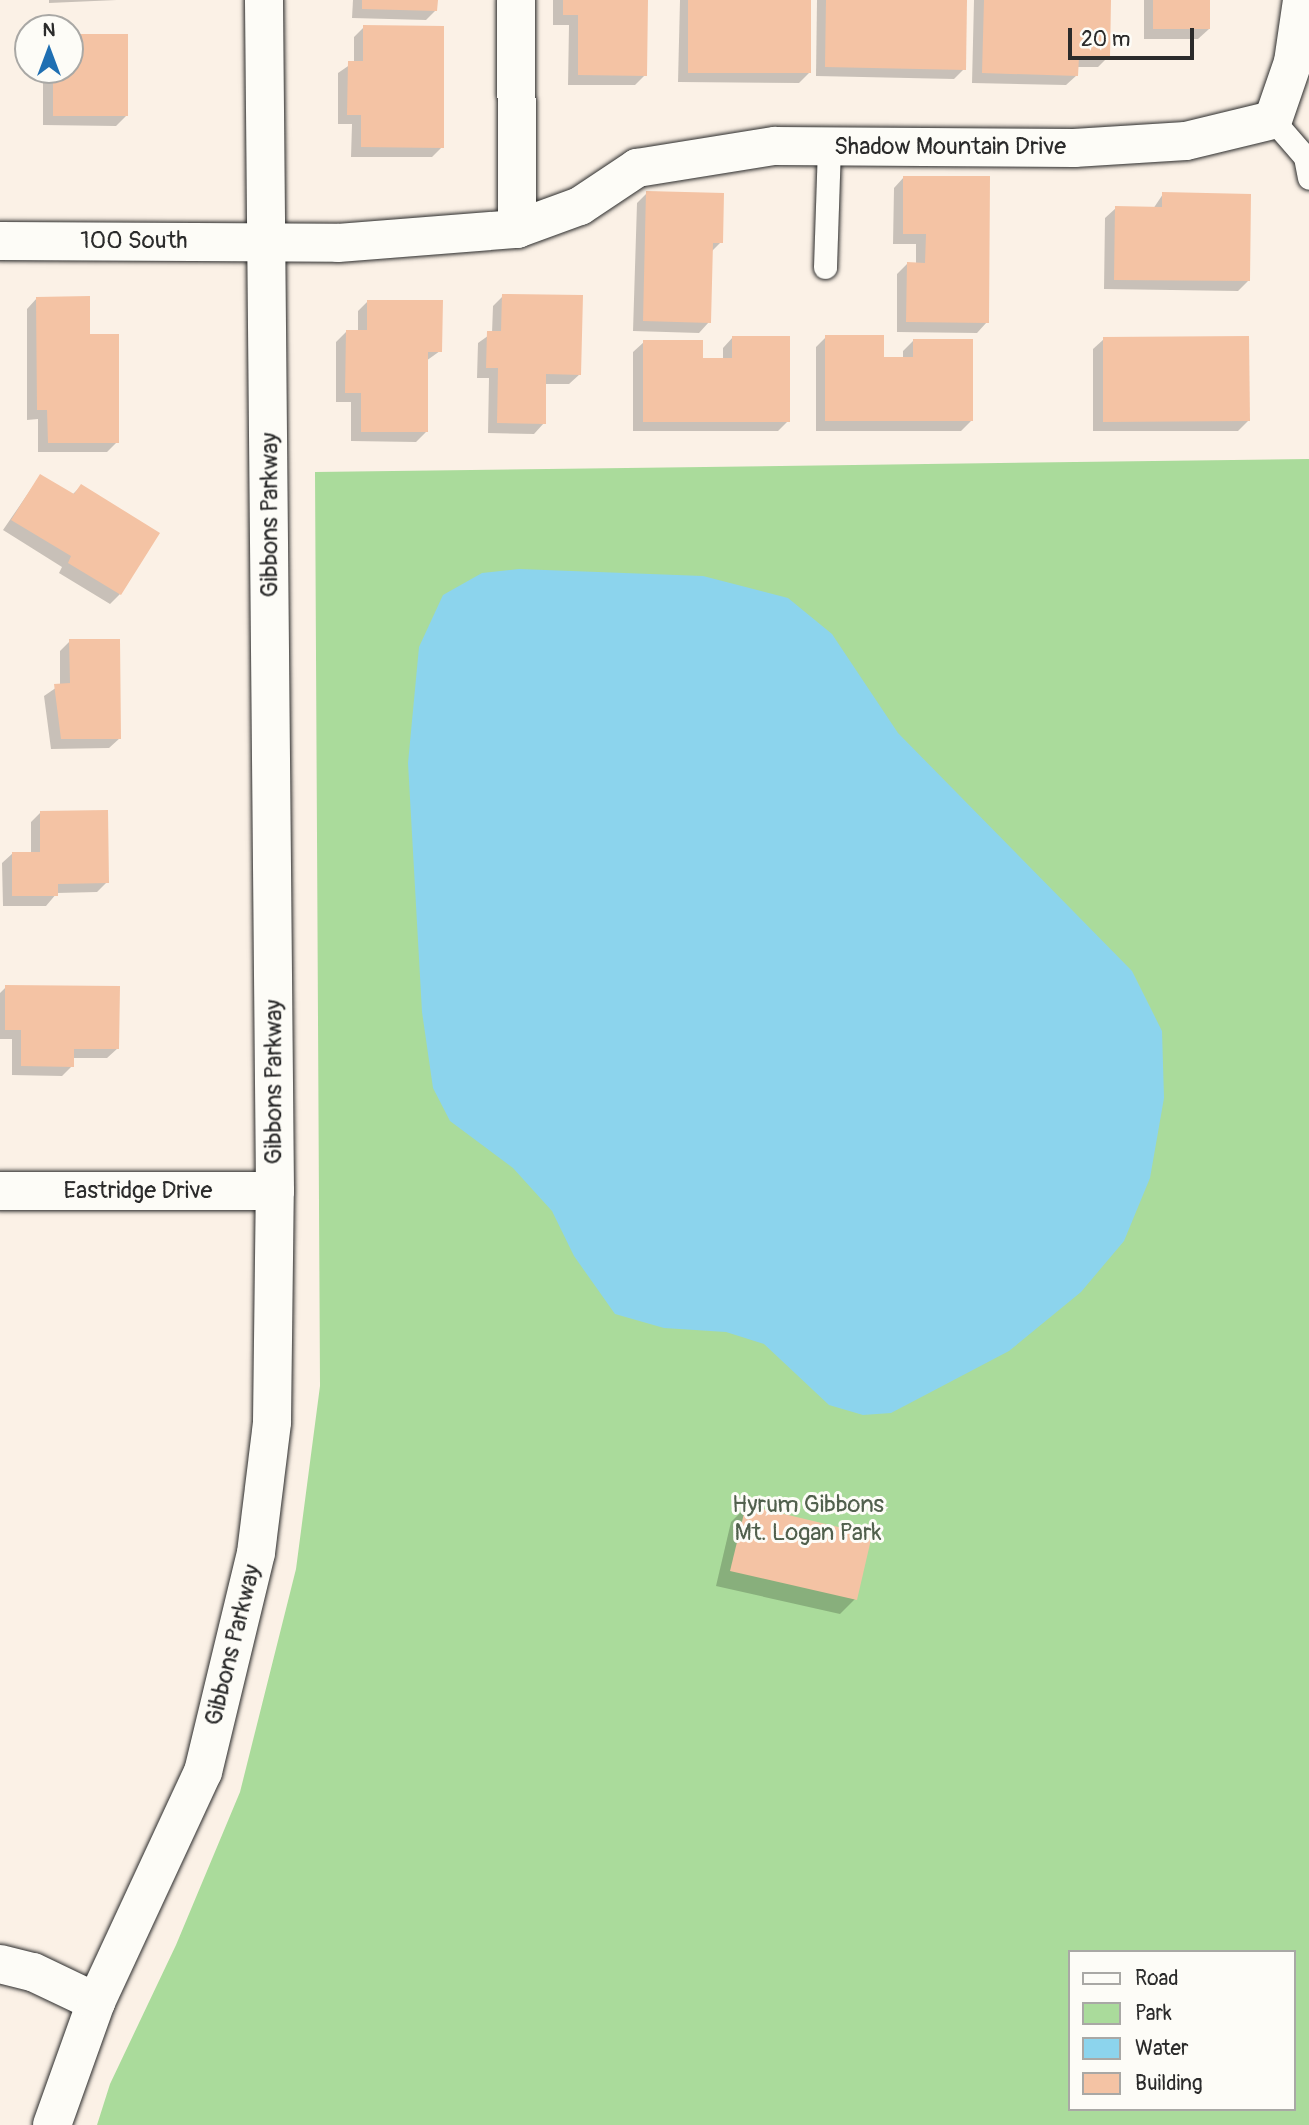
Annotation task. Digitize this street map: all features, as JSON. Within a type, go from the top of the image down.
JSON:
[{"type":"street","name":"Gibbons Parkway","points":[[52,2125],[96,2002],[203,1772],[256,1553],[272,1422],[275,1191],[264,0]]},
{"type":"street","points":[[516,0],[517,229]]},
{"type":"street","points":[[1273,120],[1293,62],[1302,0]]},
{"type":"street","name":"Shadow Mountain Drive","points":[[267,241],[338,243],[517,229],[580,206],[637,168],[775,146],[1133,144],[1186,141],[1273,120]]},
{"type":"street","name":"100 South","points":[[0,241],[267,241]]},
{"type":"street","name":"Eastridge Drive","points":[[0,1191],[275,1191]]},
{"type":"street","points":[[0,1964],[33,1972],[96,2002]]},
{"type":"lane","points":[[1273,120],[1305,157],[1309,178]]},
{"type":"lane","points":[[825,268],[829,147]]},
{"type":"green space","name":"Hyrum Gibbons Mt. Logan Park","points":[[1309,459],[1309,2125],[97,2125],[110,2084],[176,1945],[240,1792],[296,1569],[320,1386],[315,472]]},
{"type":"water","points":[[519,569],[703,576],[788,598],[832,634],[898,733],[1132,971],[1162,1031],[1164,1098],[1150,1178],[1124,1241],[1081,1292],[1009,1351],[891,1413],[863,1415],[829,1405],[764,1344],[726,1332],[664,1328],[615,1314],[574,1256],[552,1211],[513,1168],[450,1121],[433,1088],[422,1012],[408,763],[419,647],[443,595],[482,573]]},
{"type":"building","points":[[362,0],[438,0],[437,11],[362,9]]},
{"type":"building","points":[[563,0],[648,0],[647,76],[578,75],[578,15],[563,15]]},
{"type":"building","points":[[688,0],[811,0],[811,73],[688,73]]},
{"type":"building","points":[[826,0],[967,0],[966,70],[825,67]]},
{"type":"building","points":[[984,0],[1111,0],[1110,58],[1079,57],[1078,76],[982,73]]},
{"type":"building","points":[[1153,0],[1210,0],[1210,29],[1153,29]]},
{"type":"building","points":[[363,25],[444,26],[444,148],[361,147],[361,115],[347,115],[348,61],[363,61]]},
{"type":"building","points":[[84,34],[128,34],[128,116],[53,116],[53,84],[84,84]]},
{"type":"building","points":[[903,176],[990,176],[989,323],[906,322],[907,262],[925,263],[926,234],[903,234]]},
{"type":"building","points":[[646,191],[724,193],[723,243],[713,243],[711,323],[643,321]]},
{"type":"building","points":[[1162,192],[1251,194],[1250,281],[1114,280],[1115,206],[1162,207]]},
{"type":"building","points":[[502,294],[583,295],[581,375],[546,374],[546,424],[497,423],[498,368],[486,368],[487,331],[501,331]]},
{"type":"building","points":[[90,296],[90,334],[119,334],[119,443],[48,443],[47,410],[37,410],[36,297]]},
{"type":"building","points":[[367,300],[443,300],[442,352],[428,352],[428,432],[361,432],[361,393],[345,393],[346,330],[367,330]]},
{"type":"building","points":[[825,335],[884,335],[884,357],[913,357],[913,339],[973,339],[973,421],[825,421]]},
{"type":"building","points":[[732,336],[790,336],[790,422],[643,422],[643,340],[703,340],[703,358],[732,358]]},
{"type":"building","points":[[1249,336],[1250,421],[1103,422],[1103,337]]},
{"type":"building","points":[[40,474],[74,494],[81,484],[160,533],[121,595],[68,563],[71,556],[11,520]]},
{"type":"building","points":[[69,639],[120,639],[121,739],[61,739],[54,684],[70,683]]},
{"type":"building","points":[[108,810],[109,883],[58,884],[58,896],[12,896],[12,852],[40,852],[40,811]]},
{"type":"building","points":[[5,985],[120,986],[119,1049],[74,1049],[74,1067],[21,1066],[21,1030],[5,1030]]},
{"type":"building","points":[[746,1505],[872,1535],[857,1600],[730,1571]]}]
